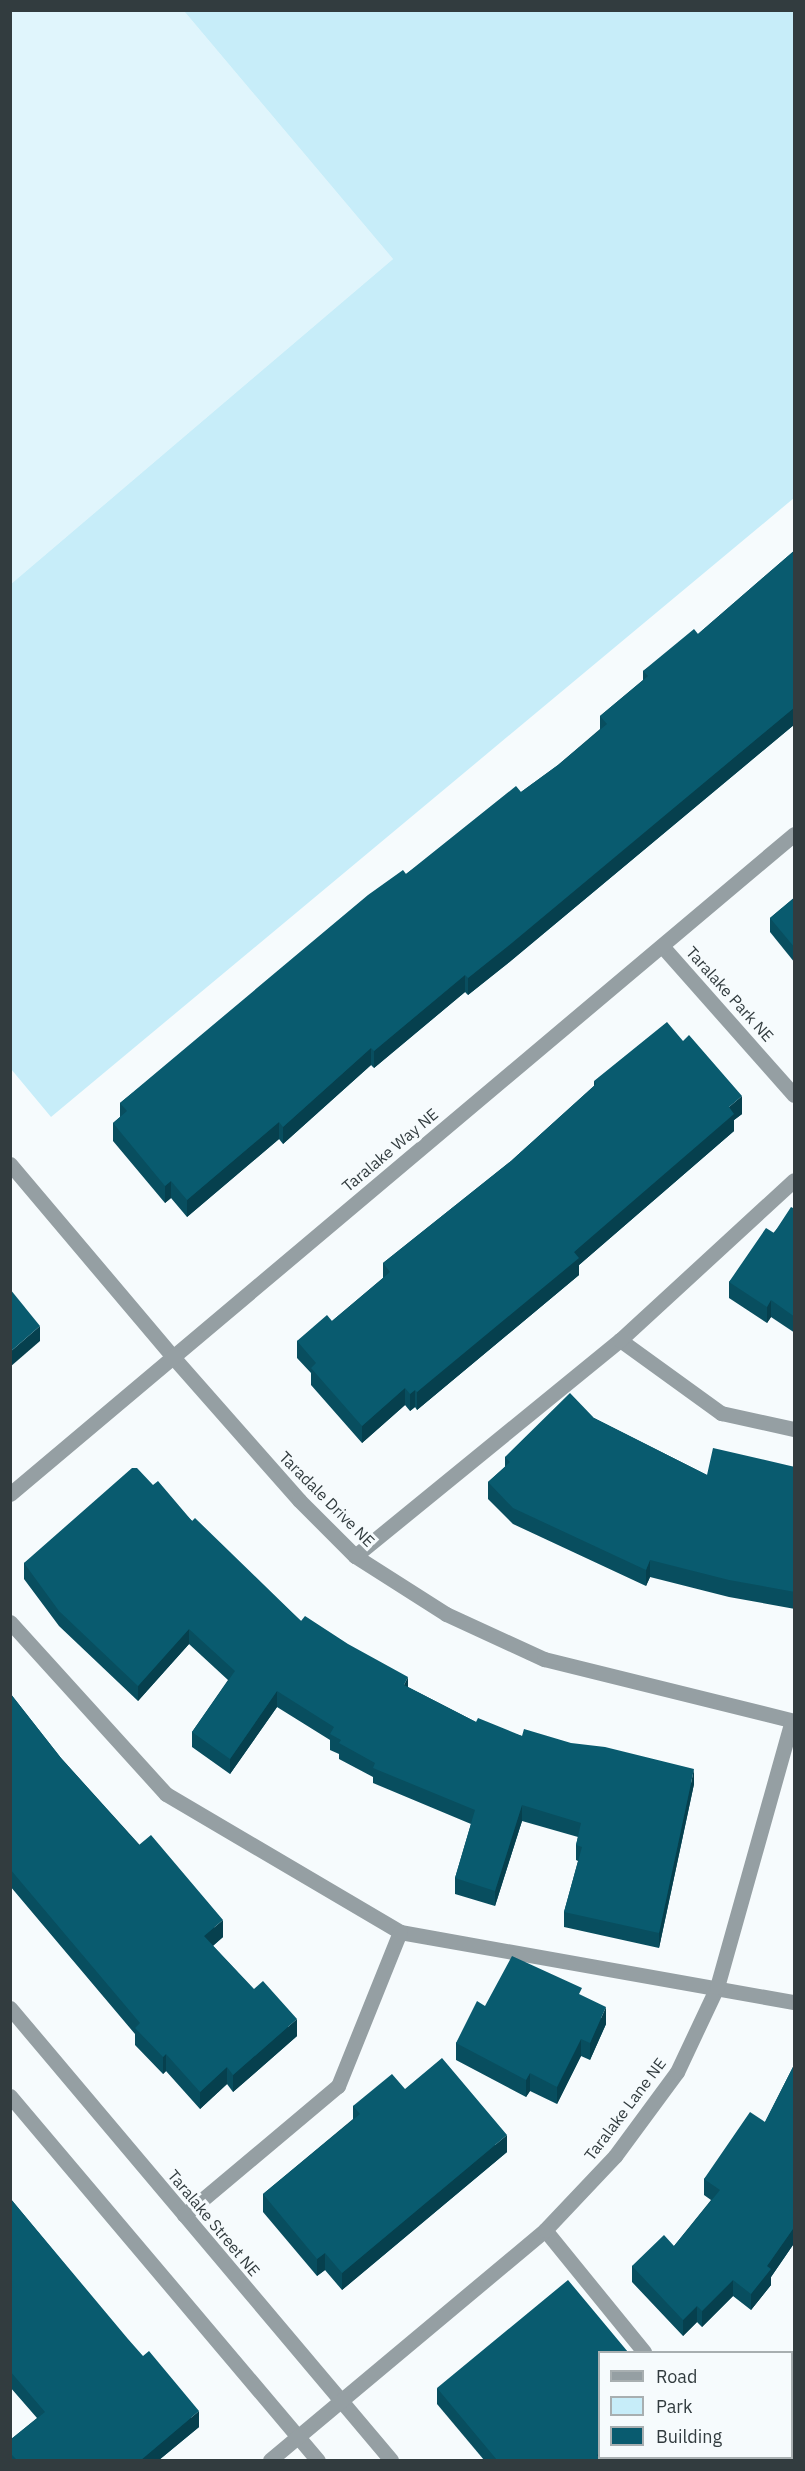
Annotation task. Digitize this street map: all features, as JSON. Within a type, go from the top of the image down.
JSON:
[{"type":"street","name":"Taralake Way NE","points":[[10,1494],[795,834]]},
{"type":"street","name":"Taralake Park NE","points":[[662,946],[795,1095]]},
{"type":"street","name":"Taradale Drive NE","points":[[10,1164],[173,1357],[299,1500],[355,1556],[446,1614],[544,1659],[793,1721]]},
{"type":"street","points":[[355,1556],[620,1340],[795,1180]]},
{"type":"street","points":[[620,1340],[721,1413],[795,1429]]},
{"type":"street","points":[[10,1622],[166,1794],[400,1932],[795,2002]]},
{"type":"street","name":"Taralake Lane NE","points":[[270,2460],[545,2230],[615,2156],[677,2072],[717,1987],[793,1721]]},
{"type":"street","points":[[184,2216],[338,2086],[400,1932]]},
{"type":"street","name":"Taralake Street NE","points":[[10,2008],[391,2460]]},
{"type":"street","points":[[10,2096],[318,2460]]},
{"type":"street","points":[[545,2230],[643,2351]]},
{"type":"shaded area","points":[[11,11],[184,11],[393,259],[11,584]]},
{"type":"green space","points":[[184,11],[794,11],[794,498],[51,1117],[11,1069],[11,584],[393,259]]},
{"type":"building","points":[[795,550],[795,707],[507,947],[468,978],[465,975],[374,1051],[371,1048],[283,1127],[279,1122],[187,1200],[171,1181],[165,1186],[113,1123],[127,1111],[120,1103],[368,895],[403,870],[406,874],[516,786],[521,792],[558,765],[607,724],[600,716],[648,676],[643,671],[694,629],[698,634]]},
{"type":"building","points":[[795,897],[795,948],[770,918]]},
{"type":"building","points":[[667,1022],[683,1041],[689,1035],[742,1096],[729,1107],[734,1114],[574,1252],[579,1258],[417,1392],[415,1390],[410,1394],[405,1388],[362,1426],[311,1368],[316,1363],[297,1341],[327,1315],[332,1321],[390,1272],[383,1263],[511,1161],[596,1084],[594,1081]]},
{"type":"building","points":[[791,1207],[795,1209],[795,1317],[771,1300],[767,1307],[729,1282],[766,1228],[774,1233]]},
{"type":"building","points":[[10,1289],[40,1326],[10,1352]]},
{"type":"building","points":[[570,1393],[594,1418],[707,1475],[713,1448],[795,1467],[795,1592],[729,1580],[650,1560],[646,1570],[513,1508],[488,1482],[510,1462],[505,1457]]},
{"type":"building","points":[[132,1468],[137,1468],[153,1485],[158,1481],[192,1521],[195,1518],[301,1621],[305,1616],[348,1644],[408,1677],[404,1685],[476,1722],[478,1718],[522,1736],[524,1729],[571,1743],[605,1747],[694,1769],[659,1933],[564,1912],[582,1847],[576,1845],[581,1823],[522,1805],[495,1891],[455,1878],[475,1810],[373,1768],[375,1763],[339,1743],[341,1740],[330,1734],[334,1727],[277,1691],[230,1759],[192,1732],[235,1671],[189,1629],[138,1686],[59,1611],[24,1563]]},
{"type":"building","points":[[10,1693],[61,1758],[139,1845],[151,1835],[223,1920],[204,1936],[254,1989],[263,1981],[297,2019],[233,2075],[227,2067],[200,2092],[166,2054],[163,2057],[135,2028],[140,2023],[10,1869]]},
{"type":"building","points":[[512,1956],[582,1988],[579,1994],[606,2007],[590,2043],[581,2039],[557,2087],[530,2073],[526,2080],[456,2043],[477,2001],[485,2006]]},
{"type":"building","points":[[442,2058],[507,2135],[342,2273],[325,2253],[317,2259],[263,2194],[360,2114],[353,2106],[392,2074],[405,2089]]},
{"type":"building","points":[[795,2063],[795,2226],[767,2266],[771,2269],[751,2294],[733,2280],[702,2311],[697,2306],[683,2320],[632,2266],[664,2235],[674,2246],[720,2190],[704,2179],[750,2112],[765,2122]]},
{"type":"building","points":[[10,2198],[143,2356],[149,2351],[199,2411],[141,2460],[17,2460],[10,2453],[10,2440],[45,2412],[10,2371]]},
{"type":"building","points":[[568,2280],[627,2351],[598,2351],[597,2455],[598,2459],[602,2460],[497,2460],[437,2388]]}]
